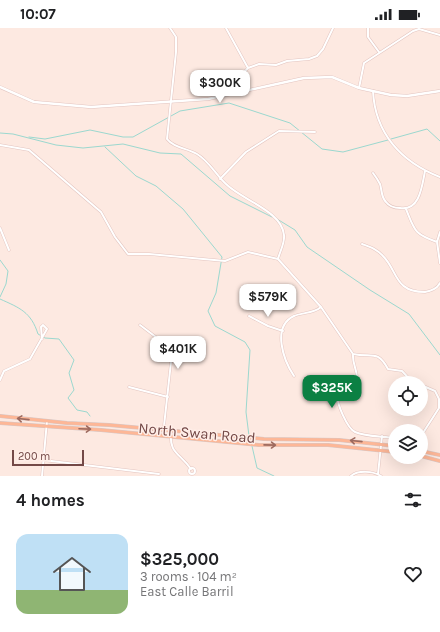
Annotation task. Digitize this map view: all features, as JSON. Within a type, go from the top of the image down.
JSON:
[{"type":"main road","name":"North Swan Road","points":[[0,416],[264,439],[340,440],[388,445]]},
{"type":"main road","name":"North Swan Road","points":[[0,423],[163,435],[259,445],[328,445],[388,451]]},
{"type":"main road","points":[[428,452],[440,455]]},
{"type":"main road","points":[[428,458],[440,461]]},
{"type":"street","points":[[170,28],[176,37],[167,139],[170,143],[203,158],[220,179],[234,191],[278,220],[284,235],[284,242],[278,259]]},
{"type":"street","points":[[226,28],[248,68]]},
{"type":"street","points":[[231,95],[233,84],[248,68],[259,64],[276,65],[287,61],[309,59],[317,56],[323,50],[333,28]]},
{"type":"street","points":[[368,28],[368,38],[378,52]]},
{"type":"street","points":[[359,88],[364,63],[378,52],[419,29],[440,35]]},
{"type":"street","points":[[0,87],[25,99],[42,103],[91,107],[150,102],[170,102],[231,95],[319,76],[334,77],[359,88],[407,96],[440,91]]},
{"type":"street","points":[[373,91],[376,112],[388,139],[403,156],[425,171],[440,177]]},
{"type":"street","points":[[220,179],[246,152],[279,131],[314,132]]},
{"type":"street","points":[[0,145],[29,150],[35,155],[101,212],[115,237],[128,254],[150,254],[225,261],[236,258],[244,252],[248,252],[278,259],[321,307],[353,354],[352,363],[357,372],[357,380],[342,388],[338,393],[338,405],[354,432],[388,437]]},
{"type":"street","points":[[373,173],[380,184],[382,196],[386,203],[395,208],[406,209],[417,201],[425,171]]},
{"type":"street","points":[[406,209],[414,229],[418,234],[437,242]]},
{"type":"street","points":[[0,228],[9,250]]},
{"type":"street","points":[[440,232],[437,242],[440,263]]},
{"type":"street","points":[[362,244],[376,249],[384,256],[398,281],[406,288],[419,291],[431,291],[440,283]]},
{"type":"street","points":[[294,376],[285,360],[282,350],[283,331],[292,317],[317,310],[321,307]]},
{"type":"street","points":[[249,316],[268,326],[283,331]]},
{"type":"street","points":[[0,380],[4,371],[30,359],[42,339],[47,329],[43,325],[41,327],[42,339]]},
{"type":"street","points":[[140,325],[165,344],[172,353],[163,435]]},
{"type":"street","points":[[353,354],[377,356],[382,358],[388,369],[402,371],[406,376]]},
{"type":"street","points":[[129,387],[168,397]]},
{"type":"street","points":[[428,388],[435,391],[439,399],[439,408],[428,425]]},
{"type":"street","points":[[42,476],[47,421]]},
{"type":"street","points":[[171,431],[172,448],[191,469],[194,470],[193,475]]},
{"type":"street","points":[[378,474],[382,436]]},
{"type":"street","points":[[43,460],[159,474]]},
{"type":"street","points":[[191,469],[189,473],[193,475]]},
{"type":"street","points":[[351,476],[359,472],[378,474],[381,476]]},
{"type":"waterway","points":[[29,137],[45,139],[90,130],[123,137],[133,137],[180,111],[229,103],[290,123],[322,149],[343,152],[388,140]]},
{"type":"waterway","points":[[391,139],[427,129],[440,141]]},
{"type":"waterway","points":[[0,133],[13,134],[56,145],[83,148],[123,144],[160,153],[181,154],[230,196],[272,217]]},
{"type":"waterway","points":[[105,147],[136,176],[156,186],[183,209],[222,257],[216,293],[208,311],[215,326],[245,342],[250,350],[246,412],[249,436]]},
{"type":"waterway","points":[[277,219],[295,230],[307,247],[370,290],[409,314],[440,355]]},
{"type":"waterway","points":[[0,260],[8,271],[6,284],[0,297]]},
{"type":"waterway","points":[[0,299],[24,312],[32,321],[38,334],[45,338],[59,339],[74,360],[69,373],[74,390],[68,398],[77,410],[87,412],[90,416]]},
{"type":"waterway","points":[[252,446],[257,468],[274,476]]}]
